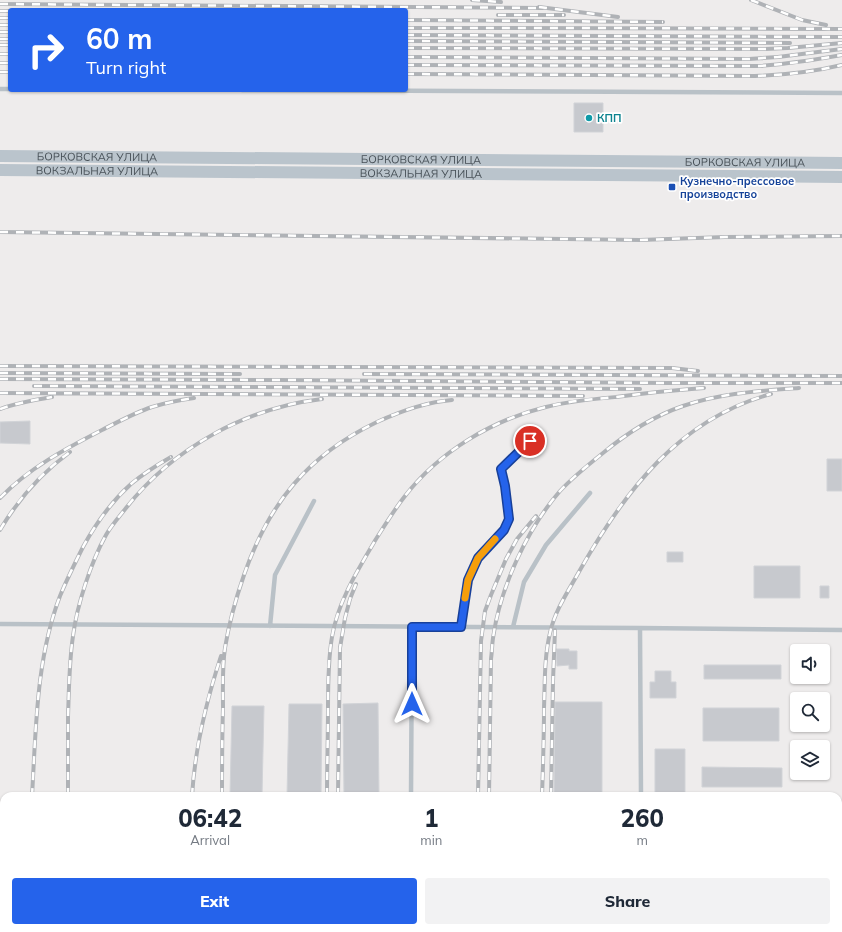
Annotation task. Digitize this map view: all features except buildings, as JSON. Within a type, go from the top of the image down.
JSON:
[{"type":"main road","name":"БОРКОВСКАЯ УЛИЦА","points":[[0,156],[842,163]]},
{"type":"main road","name":"ВОКЗАЛЬНАЯ УЛИЦА","points":[[0,170],[842,177]]},
{"type":"lane","points":[[408,91],[842,93]]},
{"type":"lane","points":[[461,627],[468,580],[478,558],[504,530],[509,519],[505,486],[501,469],[530,441]]},
{"type":"lane","points":[[513,627],[524,582],[546,545],[590,493]]},
{"type":"lane","points":[[270,626],[275,575],[314,501]]},
{"type":"lane","points":[[0,624],[842,630]]},
{"type":"lane","points":[[411,792],[412,627]]},
{"type":"lane","points":[[640,628],[641,792]]},
{"type":"railway","points":[[472,0],[501,2]]},
{"type":"railway","points":[[751,0],[802,20],[826,25]]},
{"type":"railway","points":[[0,4],[543,8]]},
{"type":"railway","points":[[539,7],[618,17]]},
{"type":"railway","points":[[0,11],[8,11]]},
{"type":"railway","points":[[498,15],[564,15]]},
{"type":"railway","points":[[0,18],[8,18]]},
{"type":"railway","points":[[408,20],[663,22]]},
{"type":"railway","points":[[0,25],[8,25]]},
{"type":"railway","points":[[408,28],[842,29]]},
{"type":"railway","points":[[0,32],[8,32]]},
{"type":"railway","points":[[408,35],[842,37]]},
{"type":"railway","points":[[0,39],[8,39]]},
{"type":"railway","points":[[408,41],[790,43]]},
{"type":"railway","points":[[408,48],[765,49],[842,43]]},
{"type":"railway","points":[[0,45],[8,45]]},
{"type":"railway","points":[[408,57],[749,59],[842,49]]},
{"type":"railway","points":[[0,54],[8,54]]},
{"type":"railway","points":[[408,65],[760,66],[801,62],[842,55]]},
{"type":"railway","points":[[0,63],[8,63]]},
{"type":"railway","points":[[408,74],[755,76],[798,73],[842,65]]},
{"type":"railway","points":[[0,72],[8,72]]},
{"type":"railway","points":[[0,232],[640,240],[725,237],[842,236]]},
{"type":"railway","points":[[0,366],[672,368],[698,371]]},
{"type":"railway","points":[[0,373],[240,374]]},
{"type":"railway","points":[[364,374],[842,376]]},
{"type":"railway","points":[[0,379],[842,383]]},
{"type":"railway","points":[[34,386],[640,389]]},
{"type":"railway","points":[[327,792],[328,672],[335,624],[344,598],[369,551],[397,507],[419,480],[434,465],[468,440],[506,420],[526,413],[581,400],[704,388]]},
{"type":"railway","points":[[489,792],[491,659],[493,638],[502,599],[517,560],[526,541],[548,506],[565,486],[612,446],[631,432],[672,410],[726,395],[799,388]]},
{"type":"railway","points":[[0,393],[583,396]]},
{"type":"railway","points":[[542,792],[545,680],[548,642],[555,616],[567,593],[597,541],[616,513],[636,486],[658,462],[682,440],[709,421],[738,406],[771,394]]},
{"type":"railway","points":[[0,409],[19,403],[52,397]]},
{"type":"railway","points":[[0,498],[35,468],[102,430],[152,407],[194,398]]},
{"type":"railway","points":[[68,792],[68,717],[73,636],[85,584],[100,546],[108,532],[145,486],[166,467],[213,434],[266,411],[322,399]]},
{"type":"railway","points":[[222,792],[223,663],[225,648],[241,584],[254,549],[266,525],[294,484],[311,466],[352,435],[395,414],[423,405],[452,400]]},
{"type":"railway","points":[[0,530],[15,507],[31,487],[59,460],[70,452]]},
{"type":"railway","points":[[32,792],[38,694],[46,644],[60,596],[83,547],[98,522],[124,491],[136,480],[171,457]]},
{"type":"railway","points":[[478,792],[481,641],[485,611],[506,559],[517,539],[536,516]]},
{"type":"railway","points":[[338,792],[340,648],[345,618],[356,584]]},
{"type":"railway","points":[[551,792],[555,630]]},
{"type":"railway","points":[[192,792],[193,778],[202,725],[221,656]]},
{"type":"slow traffic","points":[[465,598],[468,580],[478,558],[495,539]]},
{"type":"place","name":"КПП","points":[[589,118]]},
{"type":"place","name":"Кузнечно-прессовое производство","points":[[672,187]]},
{"type":"route","points":[[412,704],[412,627],[461,627],[468,580],[478,558],[504,530],[509,519],[505,486],[501,469],[530,441]]}]
